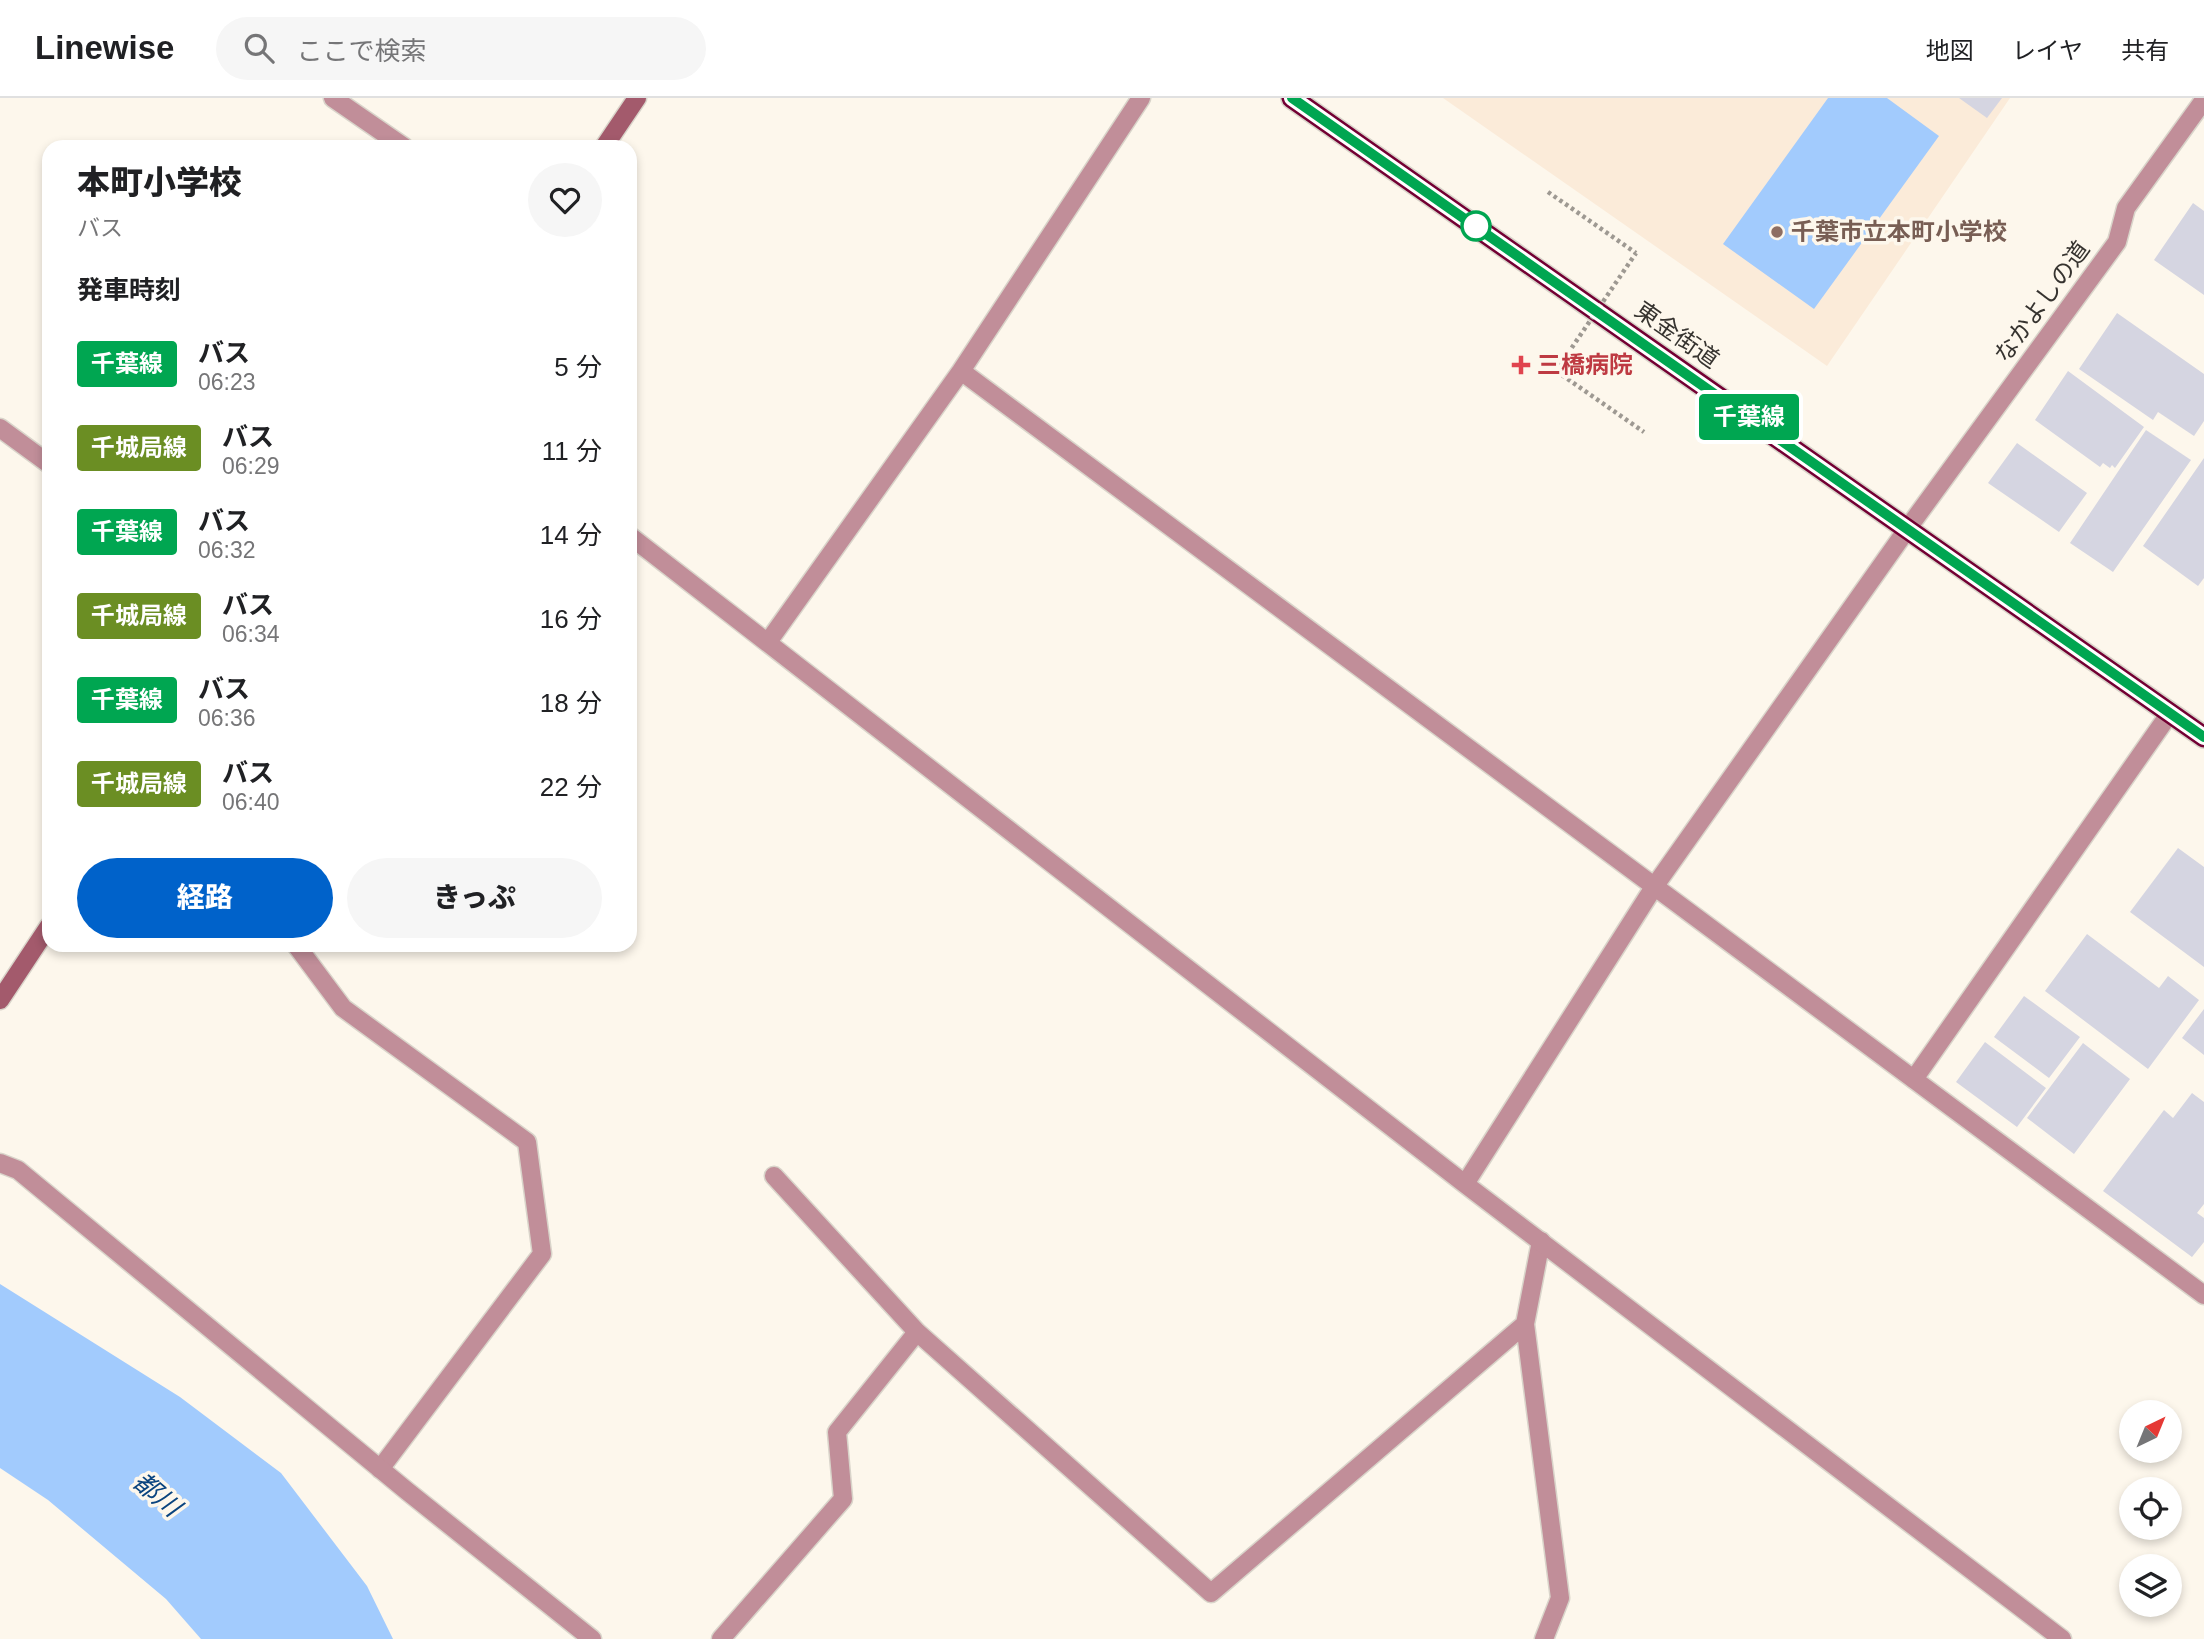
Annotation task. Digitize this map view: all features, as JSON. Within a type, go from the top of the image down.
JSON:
[{"type":"highway","name":"東金街道","points":[[1292,98],[2204,737]]},
{"type":"street","points":[[333,98],[394,140]]},
{"type":"street","points":[[609,140],[637,98]]},
{"type":"street","points":[[768,642],[961,371],[1141,98]]},
{"type":"street","name":"なかよしの道","points":[[1465,1184],[1654,887],[1908,528],[2117,242],[2126,208],[2197,122],[2204,100]]},
{"type":"street","points":[[961,371],[2204,1295]]},
{"type":"street","points":[[1,430],[42,459]]},
{"type":"street","points":[[637,541],[1465,1184],[2062,1639]]},
{"type":"street","points":[[1914,1079],[2170,713]]},
{"type":"street","points":[[0,1000],[42,937]]},
{"type":"street","points":[[301,952],[343,1008],[527,1142],[542,1254],[380,1469]]},
{"type":"street","points":[[0,1163],[18,1170],[380,1469],[592,1639]]},
{"type":"street","points":[[774,1176],[917,1332],[1210,1593],[1525,1324]]},
{"type":"street","points":[[1541,1241],[1525,1324],[1560,1598],[1544,1639]]},
{"type":"street","points":[[721,1639],[842,1499],[837,1432],[917,1332]]},
{"type":"path","points":[[1548,192],[1636,253],[1556,370],[1644,432]]},
{"type":"shaded area","name":"千葉市立本町小学校","points":[[1443,98],[2010,98],[1827,366]]},
{"type":"water","points":[[1828,98],[1887,98],[1939,136],[1814,309],[1723,244]]},
{"type":"water","name":"都川","points":[[0,1284],[180,1397],[281,1473],[367,1586],[393,1639],[201,1639],[166,1599],[48,1500],[0,1468]]},
{"type":"building","points":[[1959,98],[2002,98],[1987,118]]},
{"type":"building","points":[[2193,203],[2204,211],[2204,295],[2154,260]]},
{"type":"building","points":[[2117,313],[2204,374],[2204,421],[2194,436],[2158,412],[2153,420],[2079,369]]},
{"type":"building","points":[[2068,371],[2144,427],[2115,468],[2103,463],[2100,467],[2035,420]]},
{"type":"building","points":[[2146,430],[2191,460],[2113,572],[2070,543]]},
{"type":"building","points":[[2017,443],[2087,493],[2059,532],[1988,483]]},
{"type":"building","points":[[2204,458],[2204,578],[2198,586],[2143,546]]},
{"type":"building","points":[[2178,848],[2204,867],[2204,967],[2130,912]]},
{"type":"building","points":[[2087,934],[2159,988],[2168,976],[2199,1000],[2148,1069],[2045,991]]},
{"type":"building","points":[[2024,996],[2080,1037],[2049,1078],[1994,1037]]},
{"type":"building","points":[[2204,1009],[2204,1055],[2182,1038]]},
{"type":"building","points":[[1985,1042],[2046,1088],[2017,1127],[1956,1082]]},
{"type":"building","points":[[2083,1043],[2130,1079],[2074,1154],[2027,1118]]},
{"type":"building","points":[[2192,1093],[2204,1102],[2204,1204],[2197,1213],[2204,1218],[2204,1242],[2192,1257],[2103,1191],[2164,1110],[2173,1118]]},
{"type":"bus line","name":"千葉線","points":[[1292,98],[2204,737]]},
{"type":"place","name":"千葉市立本町小学校","points":[[1777,232]]},
{"type":"place","name":"三橋病院","points":[[1521,365]]}]
